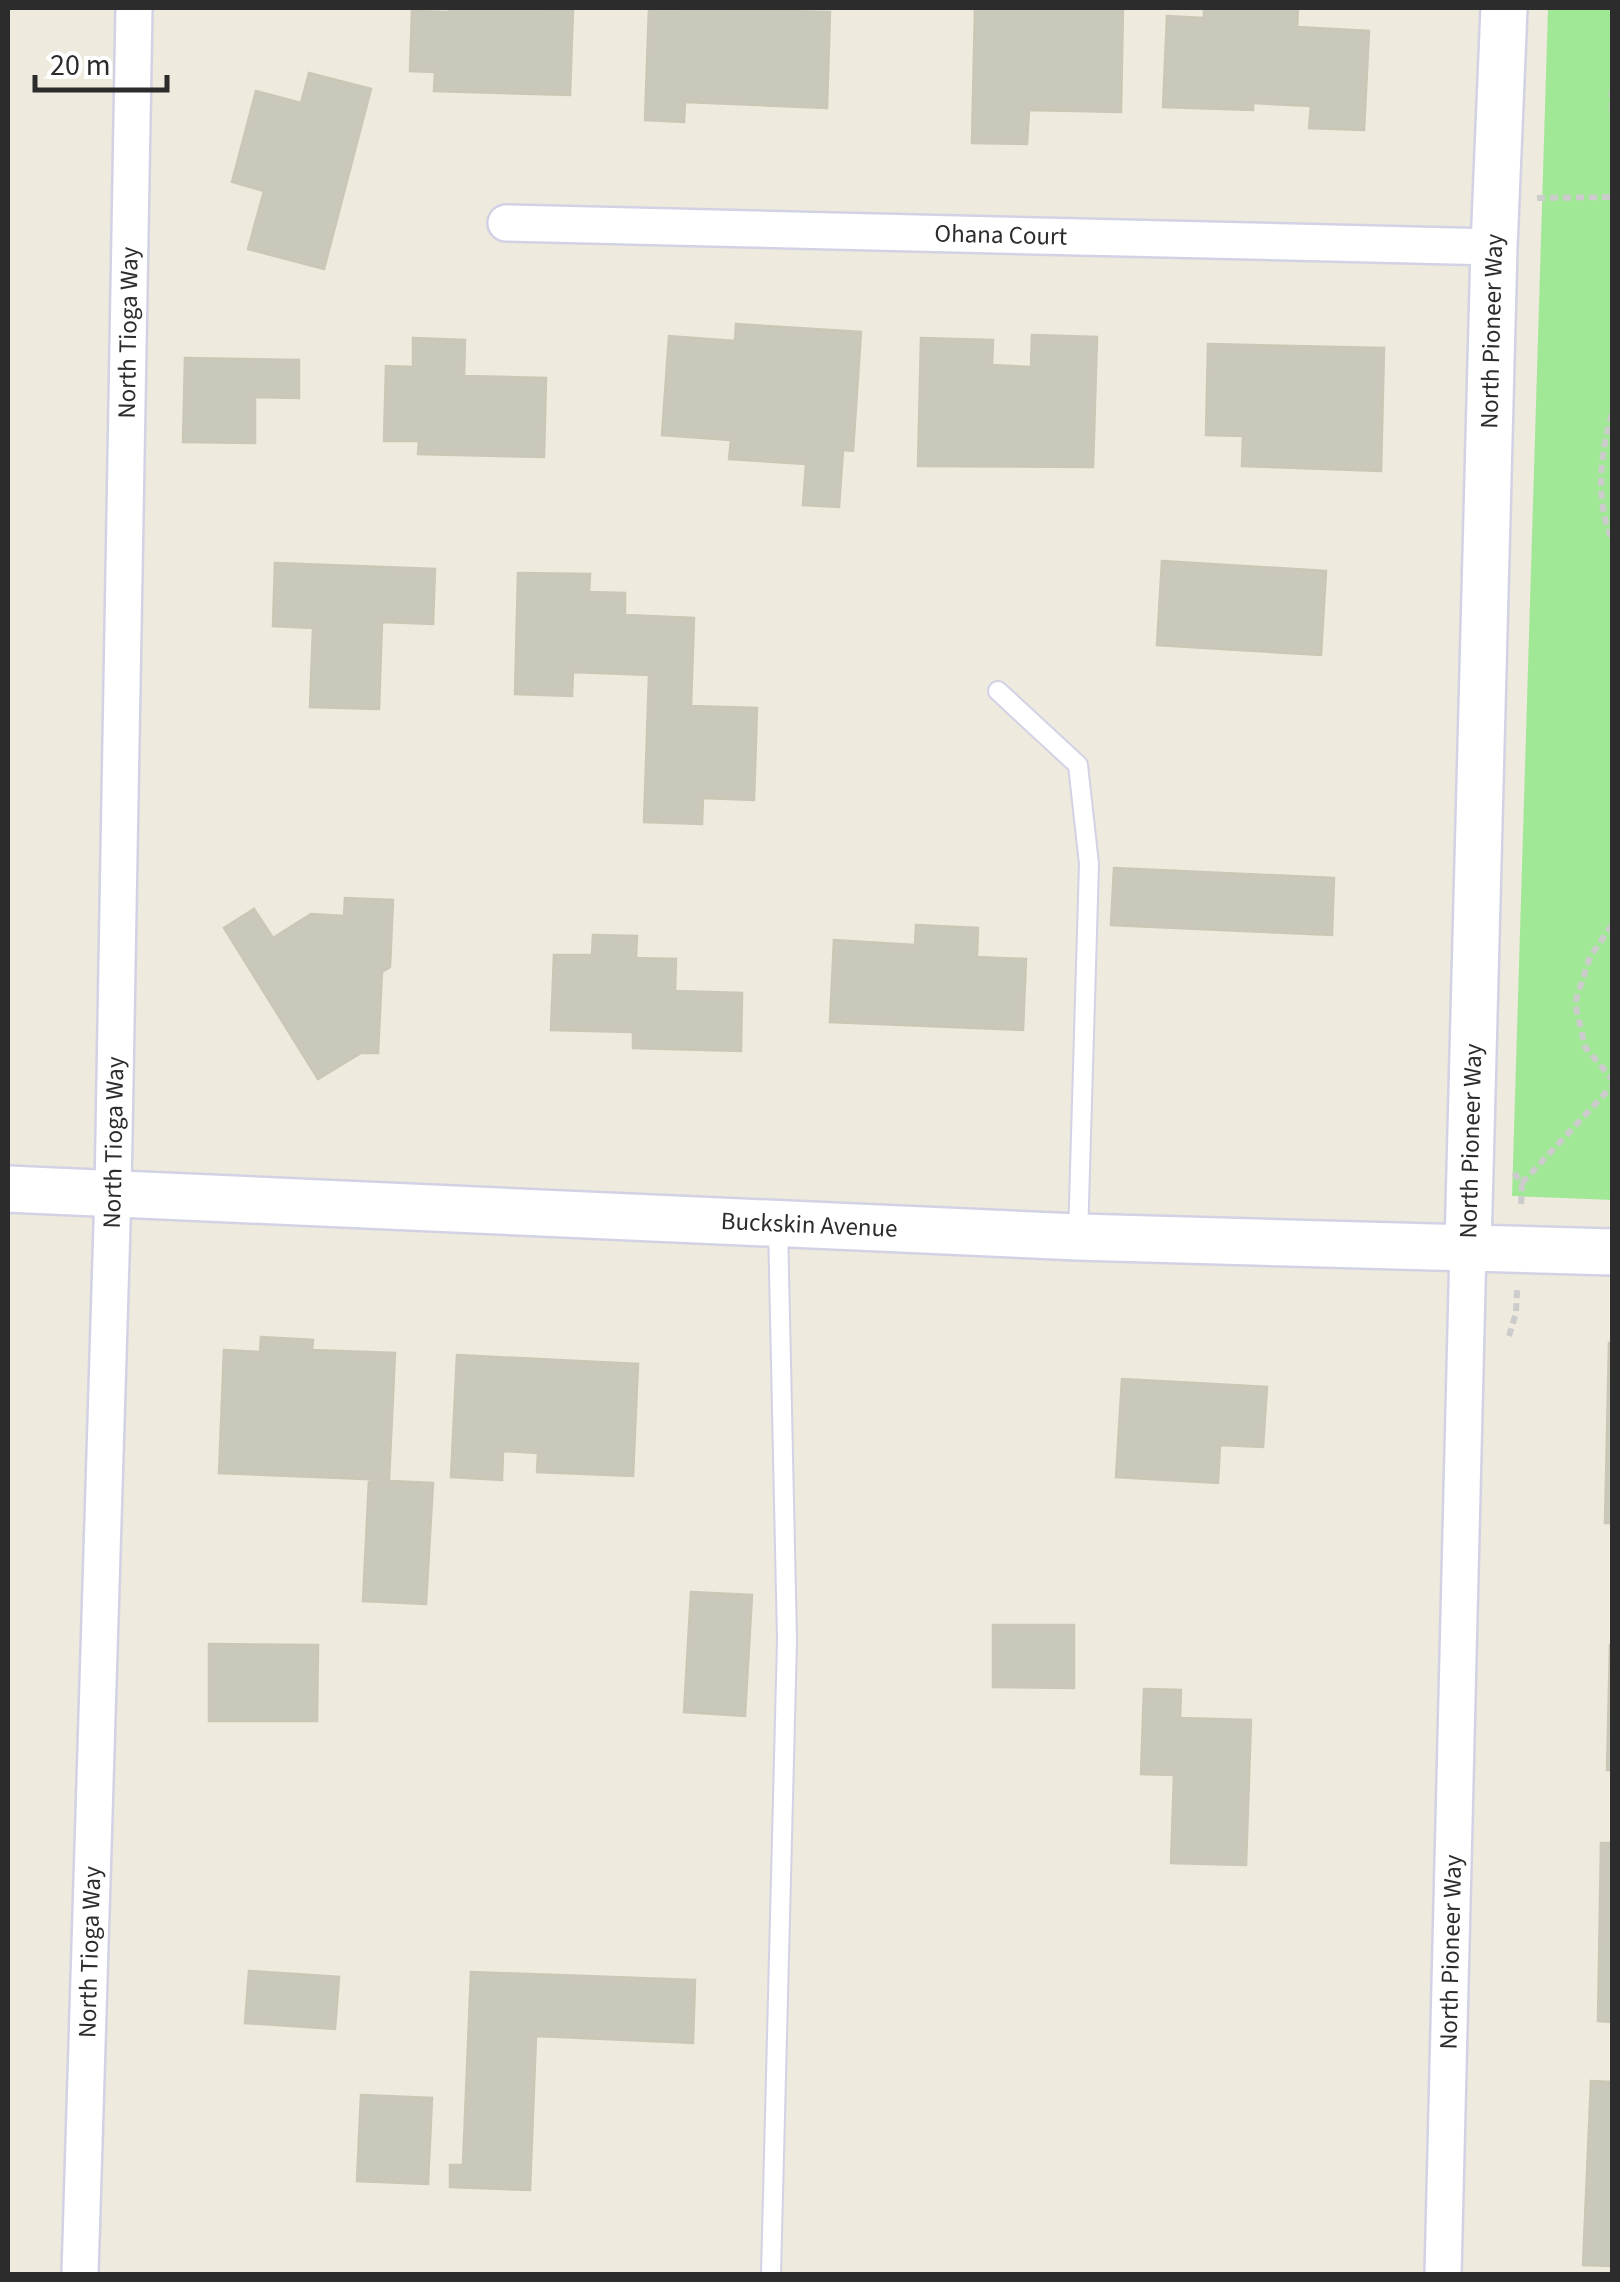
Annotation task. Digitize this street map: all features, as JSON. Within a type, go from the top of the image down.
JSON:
[{"type":"street","name":"North Tioga Way","points":[[80,2274],[112,1192],[134,8]]},
{"type":"street","name":"North Pioneer Way","points":[[1444,2274],[1494,247],[1504,8]]},
{"type":"street","name":"Ohana Court","points":[[506,223],[1494,247]]},
{"type":"street","name":"Buckskin Avenue","points":[[8,1189],[1078,1237],[1612,1252]]},
{"type":"lane","points":[[998,691],[1078,764],[1088,864],[1078,1237]]},
{"type":"lane","points":[[771,2274],[787,1640],[778,1223]]},
{"type":"path","points":[[1612,90],[1612,118]]},
{"type":"path","points":[[1536,198],[1612,197]]},
{"type":"path","points":[[1612,414],[1602,450],[1602,492],[1612,540]]},
{"type":"path","points":[[1522,1183],[1612,1083],[1585,1047],[1576,1003],[1590,957],[1612,925]]},
{"type":"green space","points":[[1548,8],[1612,8],[1612,1200],[1512,1196]]},
{"type":"building","points":[[450,8],[573,9],[570,95],[434,91],[435,72],[410,71],[412,11],[450,12]]},
{"type":"building","points":[[649,8],[830,12],[827,108],[685,102],[684,122],[645,120]]},
{"type":"building","points":[[975,8],[1123,8],[1121,112],[1029,110],[1027,144],[972,143]]},
{"type":"building","points":[[1204,8],[1298,8],[1297,27],[1369,31],[1364,130],[1309,128],[1311,106],[1253,103],[1253,110],[1163,107],[1167,16],[1204,18]]},
{"type":"building","points":[[309,73],[371,89],[324,269],[248,249],[264,191],[232,182],[256,91],[301,103]]},
{"type":"building","points":[[736,324],[861,332],[853,451],[843,450],[839,507],[803,505],[806,464],[729,459],[731,440],[662,435],[669,336],[735,341]]},
{"type":"building","points":[[1032,335],[1097,337],[1093,467],[918,466],[921,338],[993,340],[992,365],[1031,367]]},
{"type":"building","points":[[413,338],[465,340],[464,376],[546,378],[544,457],[418,454],[419,441],[384,441],[386,366],[413,367]]},
{"type":"building","points":[[1208,344],[1384,348],[1381,471],[1242,466],[1243,436],[1206,435]]},
{"type":"building","points":[[185,358],[299,360],[299,398],[255,397],[255,443],[183,442]]},
{"type":"building","points":[[1162,561],[1326,571],[1321,655],[1157,645]]},
{"type":"building","points":[[275,563],[435,569],[433,624],[382,622],[379,709],[310,707],[313,628],[273,626]]},
{"type":"building","points":[[518,573],[590,574],[589,592],[625,593],[625,615],[694,618],[691,706],[757,708],[754,800],[703,798],[702,824],[644,822],[649,675],[573,672],[572,696],[515,694]]},
{"type":"building","points":[[1114,868],[1334,878],[1332,935],[1111,925]]},
{"type":"building","points":[[345,898],[393,900],[390,967],[382,972],[378,1053],[361,1053],[318,1079],[224,928],[254,909],[273,938],[311,914],[344,916]]},
{"type":"building","points":[[916,925],[978,928],[977,957],[1026,959],[1023,1030],[830,1022],[834,940],[915,945]]},
{"type":"building","points":[[593,935],[637,936],[636,958],[676,959],[675,991],[742,993],[741,1051],[633,1048],[633,1032],[551,1030],[554,955],[592,955]]},
{"type":"building","points":[[261,1337],[313,1340],[312,1350],[395,1353],[389,1480],[219,1473],[224,1350],[260,1352]]},
{"type":"building","points":[[1609,1343],[1612,1523],[1605,1523]]},
{"type":"building","points":[[457,1355],[638,1364],[633,1476],[537,1472],[538,1453],[503,1451],[502,1480],[451,1477]]},
{"type":"building","points":[[1122,1379],[1267,1387],[1263,1447],[1220,1445],[1218,1483],[1116,1477]]},
{"type":"building","points":[[369,1480],[433,1483],[426,1604],[363,1601]]},
{"type":"building","points":[[691,1592],[752,1595],[745,1716],[684,1712]]},
{"type":"building","points":[[993,1625],[1074,1625],[1074,1688],[993,1687]]},
{"type":"building","points":[[209,1644],[318,1645],[317,1721],[209,1721]]},
{"type":"building","points":[[1610,1645],[1612,1770],[1607,1770]]},
{"type":"building","points":[[1144,1689],[1181,1690],[1180,1718],[1251,1720],[1246,1865],[1171,1863],[1174,1775],[1141,1774]]},
{"type":"building","points":[[1601,1843],[1612,1843],[1612,2022],[1598,2021]]},
{"type":"building","points":[[249,1971],[339,1977],[335,2029],[245,2023]]},
{"type":"building","points":[[471,1972],[695,1980],[693,2043],[536,2036],[530,2190],[450,2187],[450,2165],[463,2165]]},
{"type":"building","points":[[1591,2081],[1612,2082],[1612,2266],[1583,2265]]},
{"type":"building","points":[[361,2095],[432,2098],[428,2184],[357,2181]]}]
